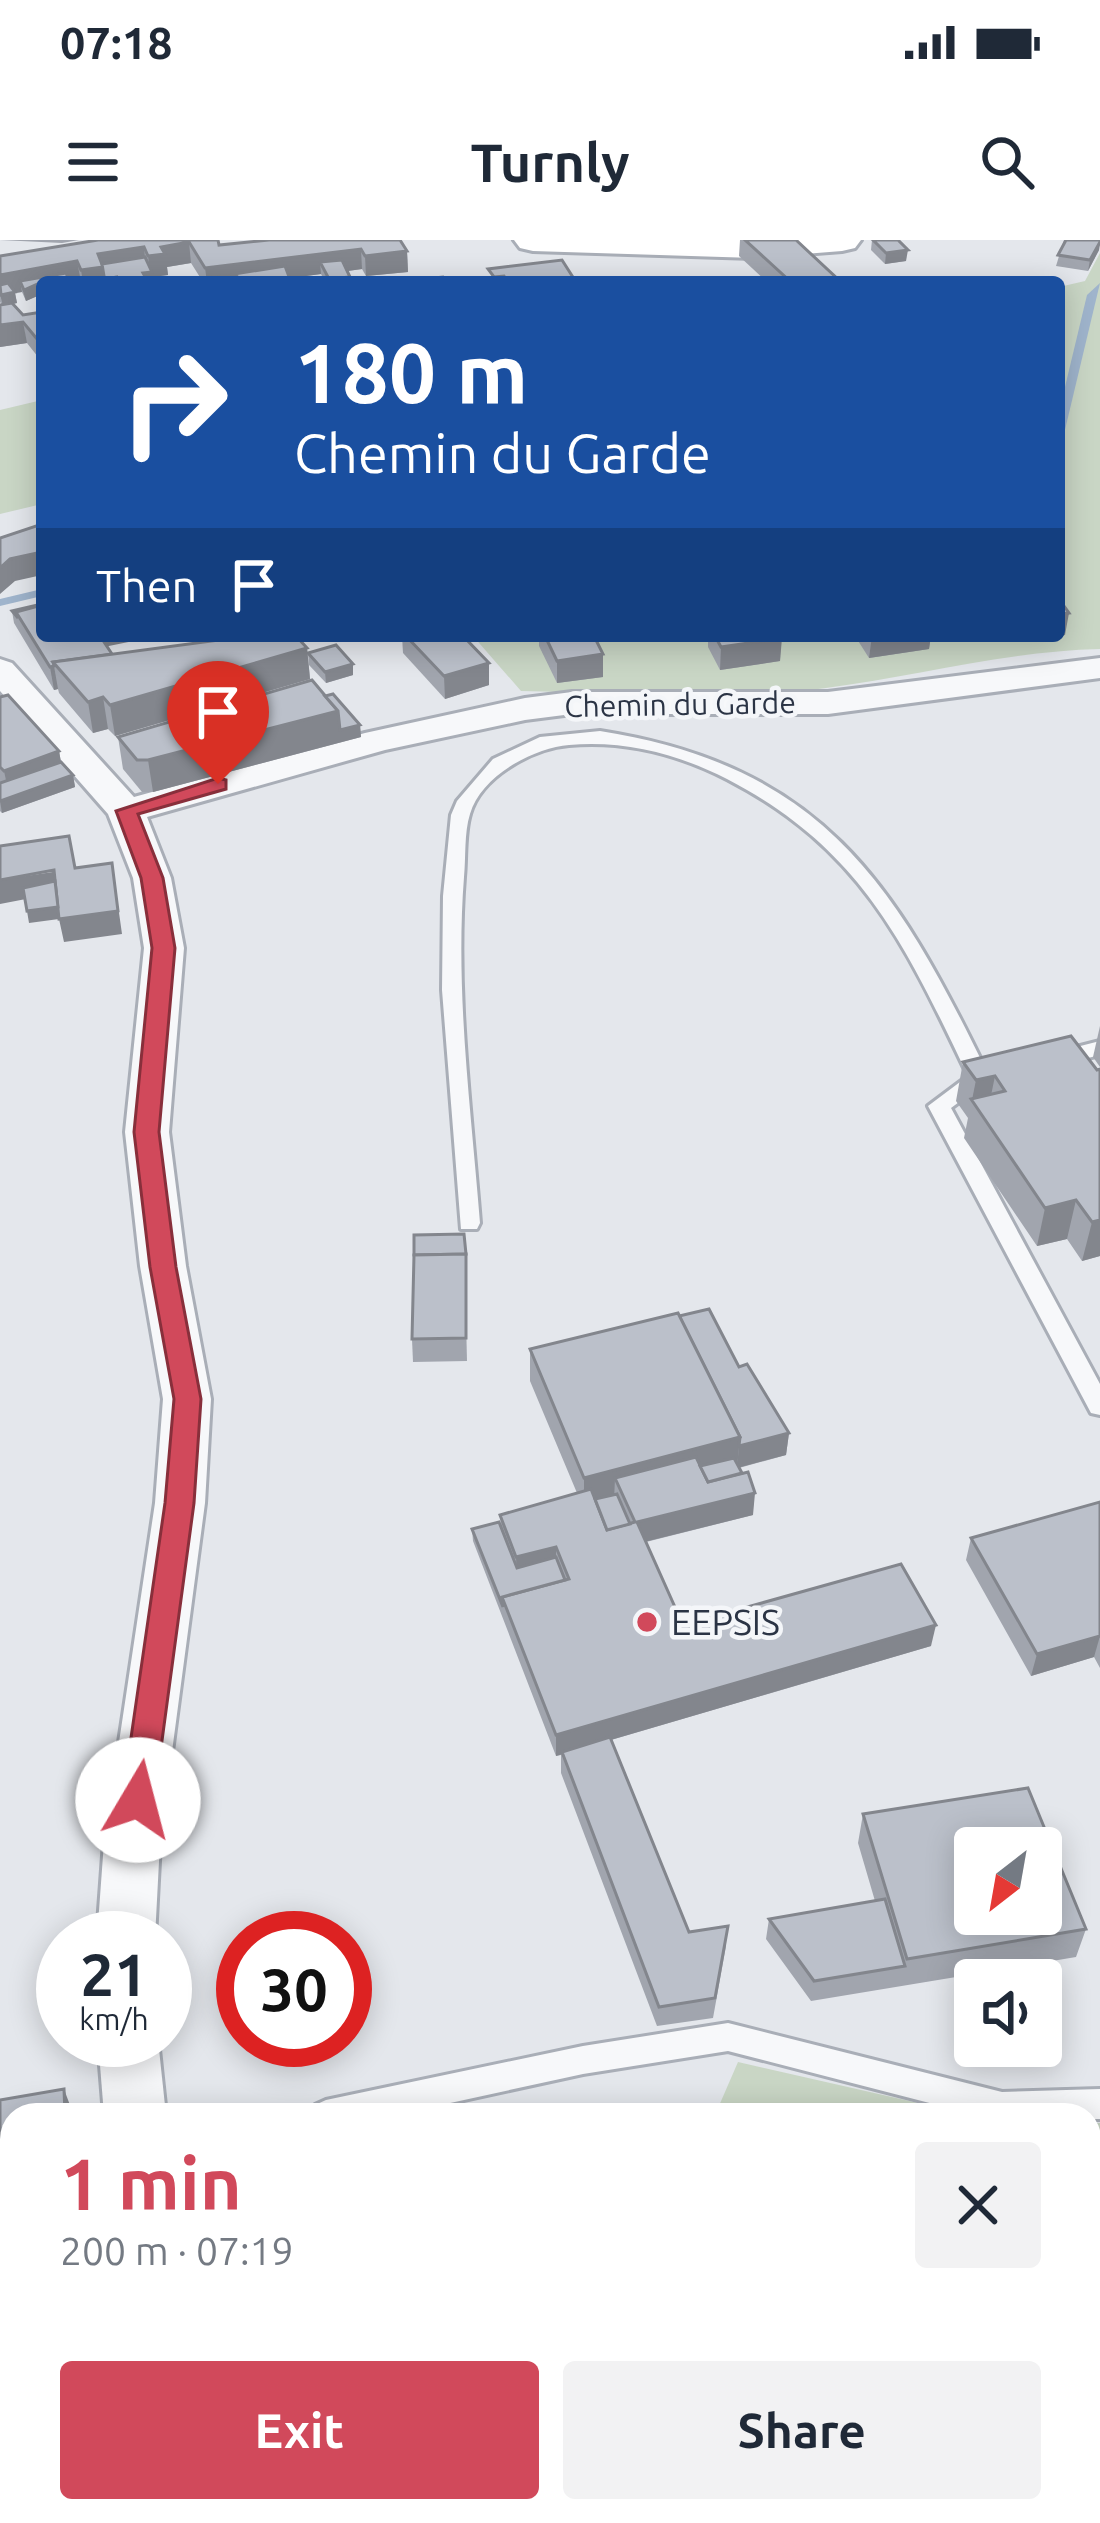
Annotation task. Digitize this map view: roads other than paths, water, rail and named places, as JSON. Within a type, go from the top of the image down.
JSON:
[{"type":"street","points":[[533,240],[754,247],[842,240]]},
{"type":"street","name":"Chemin du Garde","points":[[126,811],[378,741],[525,709],[572,703],[828,703],[1100,668]]},
{"type":"street","points":[[0,670],[126,811],[152,878],[164,948],[147,1132],[163,1267],[188,1399],[180,1503],[132,1842],[128,1911]]},
{"type":"street","points":[[131,2067],[134,2103]]},
{"type":"lane","points":[[469,1223],[453,996],[452,887],[462,807],[496,767],[540,739],[626,737],[695,757],[768,794],[847,854],[903,923],[999,1072]]},
{"type":"lane","points":[[1100,1048],[999,1072],[939,1106],[1100,1406]]},
{"type":"lane","points":[[382,2103],[584,2060],[728,2037],[986,2103]]},
{"type":"waterway","points":[[1065,409],[1092,295],[1100,286]]},
{"type":"waterway","points":[[0,603],[36,594]]},
{"type":"place","name":"EEPSIS","points":[[647,1622]]}]
